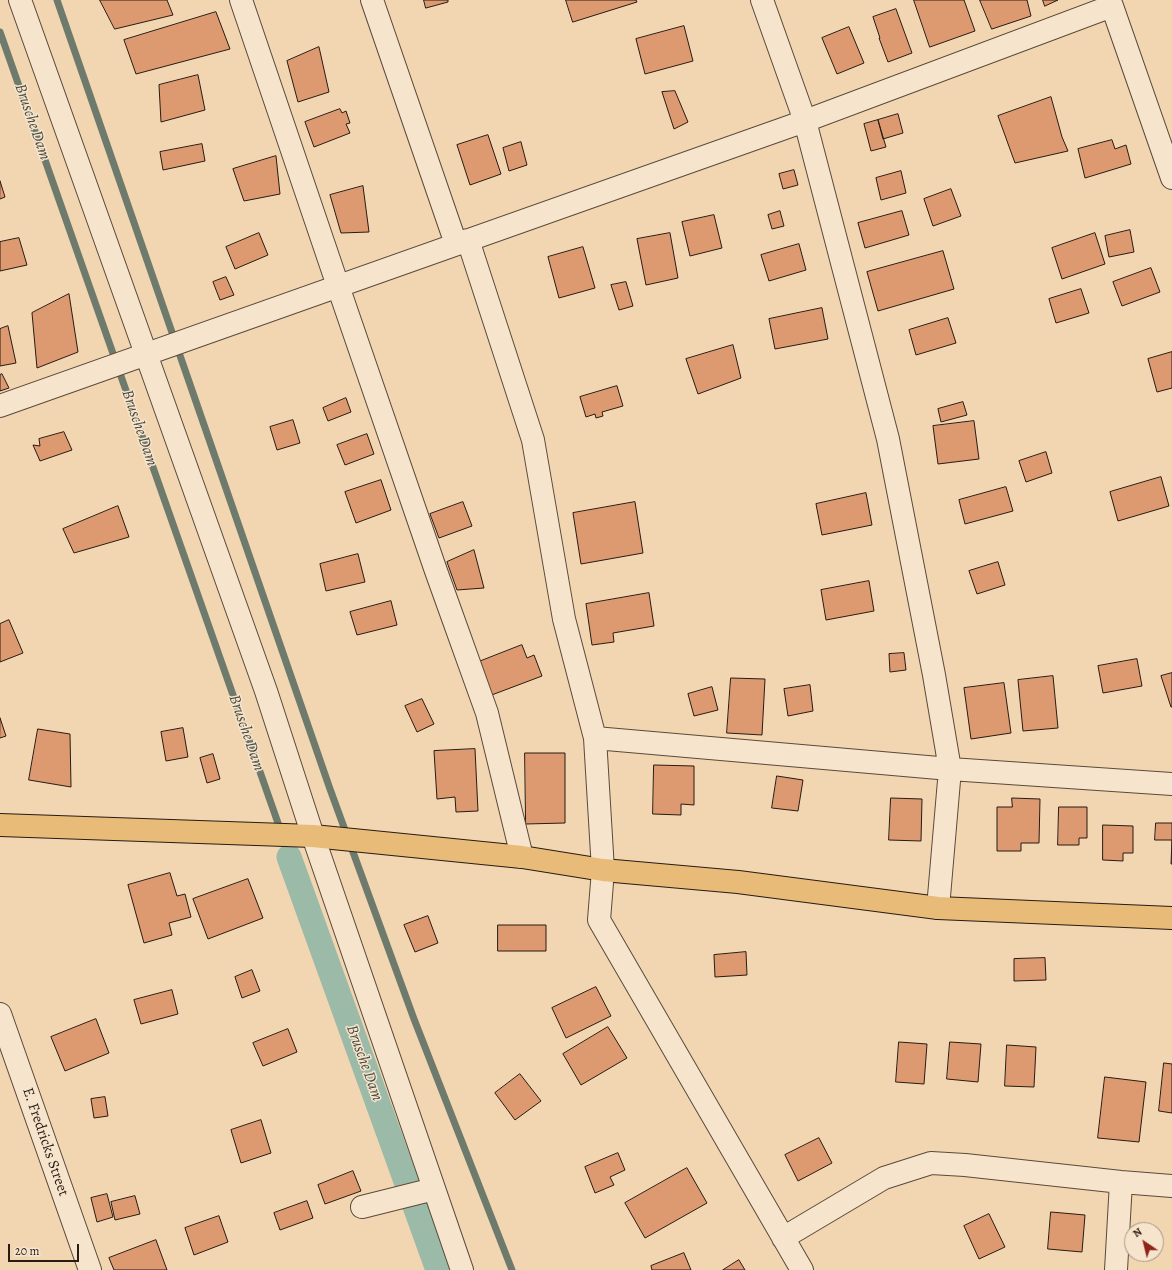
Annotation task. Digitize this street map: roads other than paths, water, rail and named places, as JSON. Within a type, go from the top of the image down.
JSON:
[{"type":"main road","points":[[0,825],[323,837],[522,857],[603,870],[738,882],[938,908],[1172,918]]},
{"type":"street","points":[[20,0],[127,361],[266,691],[323,837],[434,1188],[462,1270]]},
{"type":"street","points":[[241,0],[338,286],[487,713],[522,857]]},
{"type":"street","points":[[372,0],[462,242],[533,440],[564,619],[595,738],[603,870],[599,920],[802,1270]]},
{"type":"street","points":[[762,0],[805,121],[888,438],[933,667],[950,769],[938,908]]},
{"type":"street","points":[[0,406],[805,121],[1112,6],[1172,178]]},
{"type":"street","points":[[595,738],[950,769],[1172,784]]},
{"type":"street","name":"E. Fredricks Street","points":[[0,1014],[90,1270]]},
{"type":"street","points":[[783,1238],[884,1178],[931,1163],[965,1165],[1172,1186]]},
{"type":"street","points":[[1116,1270],[1122,1182]]},
{"type":"street","points":[[362,1207],[434,1188]]},
{"type":"waterway","points":[[57,0],[330,789],[414,1019],[512,1270]]},
{"type":"waterway","name":"Brusche Dam","points":[[0,32],[278,823]]},
{"type":"waterway","name":"Brusche Dam","points":[[289,857],[438,1270]]}]
